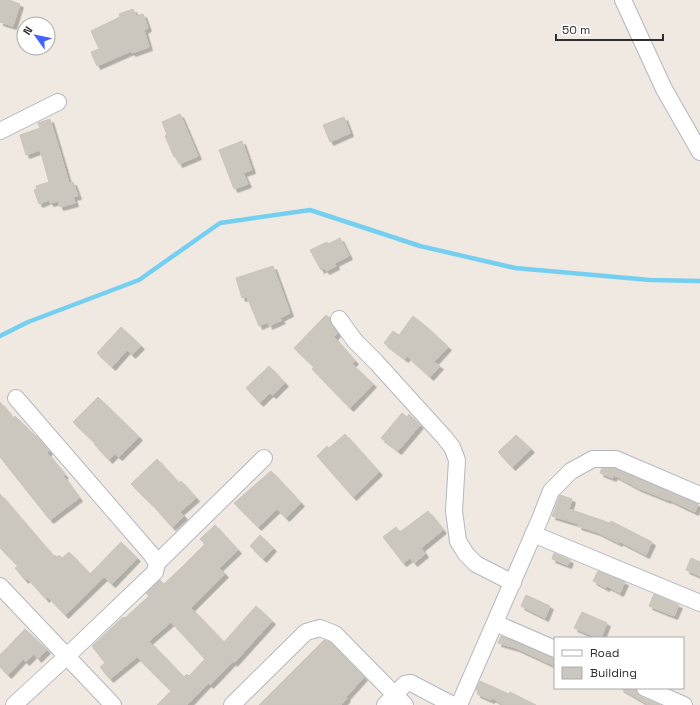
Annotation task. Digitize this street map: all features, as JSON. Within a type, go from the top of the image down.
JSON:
[{"type":"street","points":[[623,0],[664,89],[700,152]]},
{"type":"street","points":[[0,131],[58,102]]},
{"type":"street","points":[[339,319],[355,341],[418,408],[452,447],[457,460],[454,511],[458,541],[466,554],[476,564],[513,582]]},
{"type":"street","points":[[16,398],[151,554],[157,563]]},
{"type":"street","points":[[14,705],[155,572],[157,563],[264,458]]},
{"type":"street","points":[[459,705],[551,491],[571,470],[593,458],[616,459],[700,495]]},
{"type":"street","points":[[533,534],[700,603]]},
{"type":"street","points":[[0,586],[113,705]]},
{"type":"street","points":[[495,623],[554,649]]},
{"type":"street","points":[[232,705],[306,632],[320,628],[335,634],[395,702],[405,684],[411,682],[453,705]]},
{"type":"street","points":[[647,689],[684,705]]},
{"type":"building","points":[[0,0],[9,0],[20,4],[13,26],[0,22]]},
{"type":"building","points":[[133,9],[136,16],[143,14],[148,28],[144,30],[149,47],[132,53],[131,51],[97,66],[91,52],[99,49],[91,31],[120,17],[119,14]]},
{"type":"building","points":[[180,114],[198,156],[179,164],[176,157],[174,157],[165,136],[167,135],[162,122]]},
{"type":"building","points":[[344,117],[350,133],[330,142],[323,125]]},
{"type":"building","points":[[50,119],[69,183],[73,182],[78,196],[73,197],[75,203],[60,207],[58,201],[50,203],[49,200],[39,204],[34,190],[37,189],[36,186],[49,182],[40,150],[26,155],[20,135],[40,128],[38,123]]},
{"type":"building","points":[[242,141],[252,170],[243,173],[248,184],[234,189],[219,150]]},
{"type":"building","points":[[340,238],[349,256],[335,263],[336,266],[326,271],[324,268],[321,270],[310,250]]},
{"type":"building","points":[[273,266],[290,313],[280,318],[282,320],[269,326],[268,322],[259,326],[247,297],[242,298],[236,278]]},
{"type":"building","points":[[326,315],[330,318],[331,324],[337,333],[334,337],[355,361],[352,364],[373,384],[350,408],[312,369],[314,367],[294,348]]},
{"type":"building","points":[[413,316],[448,347],[434,362],[440,366],[430,377],[407,356],[405,359],[384,343],[393,331],[399,335]]},
{"type":"building","points":[[121,327],[141,346],[132,355],[127,350],[112,367],[97,353]]},
{"type":"building","points":[[269,366],[285,383],[273,395],[270,393],[260,403],[246,388]]},
{"type":"building","points":[[98,397],[139,437],[119,457],[115,454],[109,460],[94,444],[95,443],[73,422]]},
{"type":"building","points":[[0,402],[13,418],[15,416],[49,451],[47,453],[65,475],[63,476],[79,498],[50,520],[0,457]]},
{"type":"building","points":[[402,413],[407,417],[409,414],[420,425],[398,451],[381,438]]},
{"type":"building","points":[[345,434],[379,472],[353,497],[317,456],[327,446],[329,448]]},
{"type":"building","points":[[516,435],[531,449],[512,467],[498,452]]},
{"type":"building","points":[[157,459],[179,483],[181,481],[196,498],[180,512],[184,516],[172,527],[150,502],[131,484]]},
{"type":"building","points":[[602,468],[614,468],[698,504],[695,512],[668,499],[638,488],[614,475],[613,478],[600,473]]},
{"type":"building","points":[[271,471],[301,503],[286,518],[277,509],[258,527],[234,503]]},
{"type":"building","points":[[0,494],[54,557],[55,555],[57,557],[59,555],[62,558],[69,552],[90,574],[121,542],[137,558],[112,584],[104,577],[65,615],[48,597],[46,599],[27,578],[25,580],[15,568],[18,566],[0,548]]},
{"type":"building","points":[[560,495],[572,499],[569,509],[610,523],[611,521],[652,542],[646,555],[619,541],[619,543],[597,532],[578,526],[579,524],[552,516]]},
{"type":"building","points":[[428,511],[443,530],[421,548],[425,554],[414,563],[410,558],[403,563],[383,537],[396,527],[400,532]]},
{"type":"building","points":[[215,525],[238,550],[219,568],[225,574],[191,608],[224,642],[256,606],[272,621],[234,663],[233,661],[210,685],[208,683],[187,705],[157,705],[171,691],[137,657],[110,679],[100,667],[105,663],[92,646],[123,617],[125,618],[149,596],[146,593],[160,580],[164,584],[182,567],[205,544],[200,539]],"holes":[[[171,622],[205,659],[189,676],[187,674],[184,677],[149,641]]]},
{"type":"building","points":[[260,535],[273,548],[263,559],[250,546]]},
{"type":"building","points":[[554,553],[570,560],[568,565],[552,559]]},
{"type":"building","points":[[691,558],[700,562],[700,576],[686,570]]},
{"type":"building","points":[[598,571],[625,582],[620,593],[593,581]]},
{"type":"building","points":[[654,594],[679,605],[674,616],[649,606]]},
{"type":"building","points":[[526,595],[550,606],[545,618],[521,606]]},
{"type":"building","points":[[582,612],[607,623],[601,637],[596,637],[574,628]]},
{"type":"building","points":[[25,629],[47,650],[38,659],[34,654],[26,662],[23,659],[8,675],[0,667],[0,655]]},
{"type":"building","points":[[501,636],[554,658],[554,666],[516,648],[498,643]]},
{"type":"building","points":[[324,640],[330,642],[364,677],[346,697],[347,698],[341,705],[259,705]]},
{"type":"building","points":[[480,681],[509,694],[510,692],[536,705],[504,705],[492,698],[491,700],[477,694],[478,691],[476,690]]},
{"type":"building","points":[[622,689],[636,689],[637,693],[641,697],[660,705],[649,705]]},
{"type":"waterway","points":[[0,336],[28,322],[139,280],[220,223],[310,210],[420,246],[515,268],[650,280],[700,281]]}]
